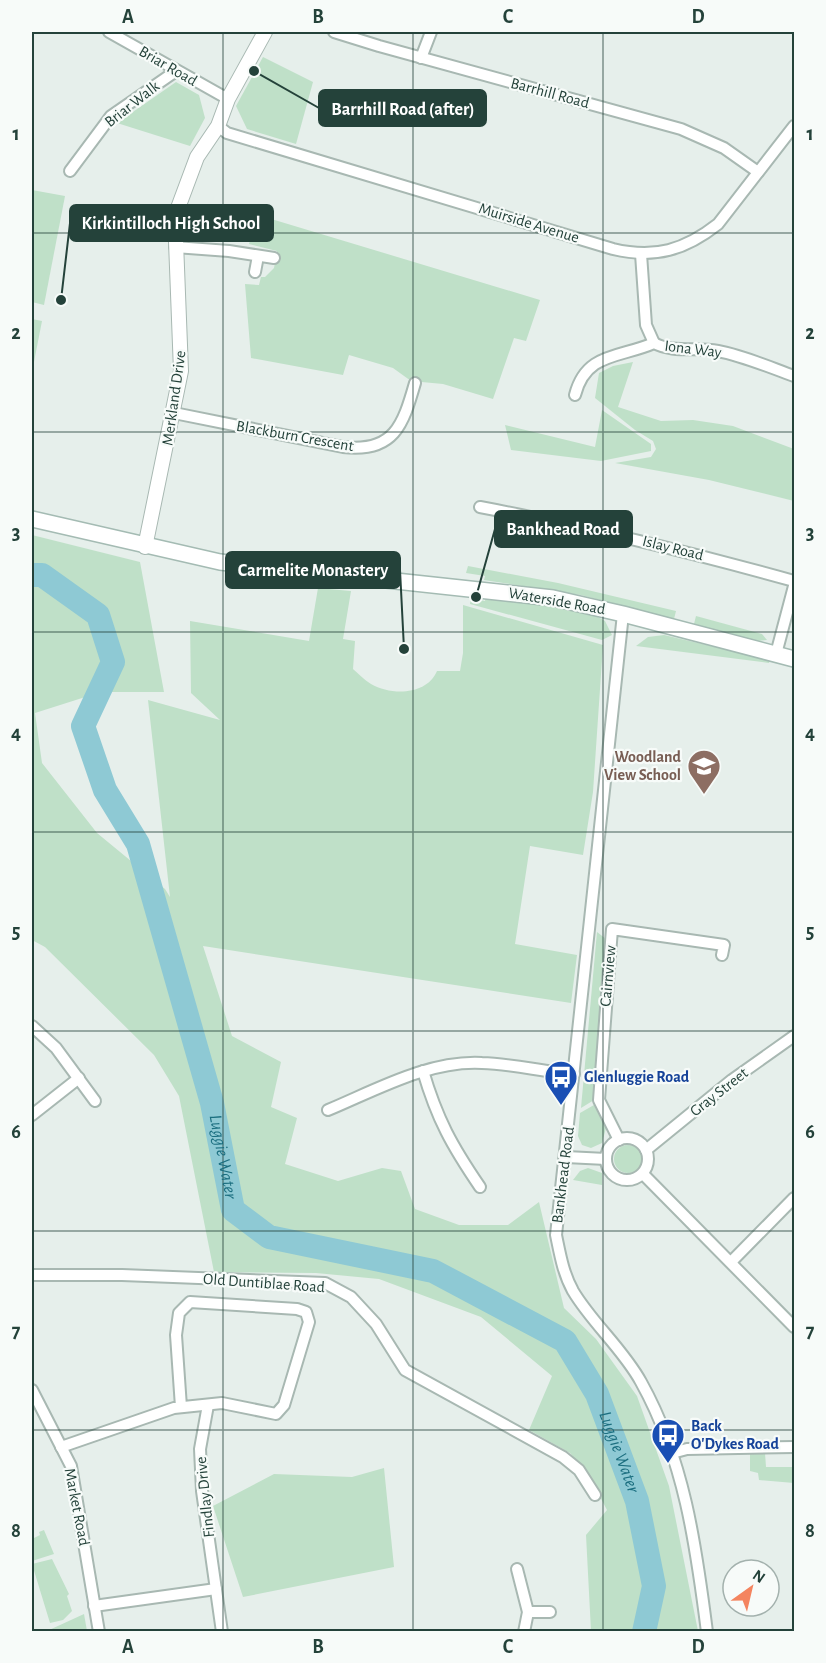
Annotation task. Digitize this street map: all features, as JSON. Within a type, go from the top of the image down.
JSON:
[{"type":"main road","name":"Waterside Road","points":[[32,519],[145,547],[220,562],[513,592],[623,614],[795,659]]},
{"type":"street","name":"Briar Road","points":[[109,32],[228,99]]},
{"type":"street","name":"Merkland Drive","points":[[145,547],[181,371],[182,341],[175,216],[197,157],[218,126],[228,99],[265,32]]},
{"type":"street","name":"Barrhill Road","points":[[334,32],[681,129],[724,148],[758,172]]},
{"type":"street","points":[[421,58],[431,32]]},
{"type":"street","name":"Briar Walk","points":[[70,171],[111,116],[176,71]]},
{"type":"street","name":"Muirside Avenue","points":[[218,126],[239,136],[613,249],[641,254],[674,250],[702,236],[730,209],[795,126]]},
{"type":"street","points":[[175,248],[229,251],[274,258]]},
{"type":"street","points":[[641,254],[646,326],[654,343]]},
{"type":"street","points":[[255,272],[258,256]]},
{"type":"street","name":"Iona Way","points":[[575,395],[583,374],[599,361],[654,343],[666,348],[693,348],[738,355],[794,375]]},
{"type":"street","name":"Blackburn Crescent","points":[[174,413],[343,447],[371,447],[384,442],[398,429],[415,383]]},
{"type":"street","name":"Islay Road","points":[[480,507],[589,527],[677,548],[795,581]]},
{"type":"street","points":[[776,654],[795,586]]},
{"type":"street","name":"Bankhead Road","points":[[623,614],[556,1234],[563,1267],[574,1292],[638,1377],[672,1454],[687,1502],[707,1632]]},
{"type":"street","name":"Cairnview","points":[[619,1140],[599,1100],[612,929],[724,945],[722,955]]},
{"type":"street","points":[[32,1026],[56,1048],[95,1101]]},
{"type":"street","name":"Gray Street","points":[[646,1150],[732,1080],[795,1036]]},
{"type":"street","points":[[328,1110],[423,1071],[461,1063],[483,1063],[574,1074]]},
{"type":"street","points":[[423,1071],[439,1121],[449,1143],[480,1187]]},
{"type":"street","points":[[32,1114],[79,1078]]},
{"type":"street","points":[[619,1140],[637,1141],[646,1150],[648,1162],[643,1174],[630,1180],[616,1177],[607,1166],[606,1159],[610,1148],[619,1140]]},
{"type":"street","points":[[566,1157],[606,1159]]},
{"type":"street","points":[[643,1174],[790,1318],[795,1327]]},
{"type":"street","points":[[731,1262],[795,1198]]},
{"type":"street","name":"Old Duntiblae Road","points":[[32,1275],[122,1275],[325,1283],[351,1297],[376,1324],[405,1370],[563,1457],[579,1470],[595,1495]]},
{"type":"street","points":[[61,1447],[181,1407],[222,1403],[276,1414],[284,1405],[303,1343],[309,1322],[306,1312],[297,1308],[190,1302],[179,1313],[176,1335],[181,1407]]},
{"type":"street","name":"Market Road","points":[[32,1390],[70,1466],[99,1632]]},
{"type":"street","name":"Findlay Drive","points":[[208,1405],[200,1449],[202,1491],[222,1632]]},
{"type":"street","points":[[672,1454],[687,1449],[795,1447]]},
{"type":"street","points":[[517,1569],[528,1612],[524,1632]]},
{"type":"street","points":[[94,1606],[216,1589]]},
{"type":"street","points":[[528,1612],[550,1612]]},
{"type":"green space","points":[[263,57],[313,82],[296,144],[247,129],[236,106]]},
{"type":"green space","points":[[176,82],[199,95],[205,118],[190,146],[117,123]]},
{"type":"green space","points":[[32,190],[65,196],[44,305],[32,302]]},
{"type":"green space","points":[[258,215],[540,300],[526,341],[514,338],[493,399],[443,384],[411,381],[393,368],[349,355],[343,375],[251,358],[245,284],[259,285],[261,277],[265,277],[274,268],[277,251],[249,244]]},
{"type":"green space","points":[[32,319],[42,321],[32,372]]},
{"type":"green space","points":[[633,362],[618,407],[661,421],[693,420],[733,426],[794,449],[794,501],[709,480],[615,463],[651,457],[656,449],[653,441],[635,430],[595,398],[599,373],[613,366]]},
{"type":"green space","points":[[602,410],[651,444],[651,451],[601,461],[511,450],[505,425],[595,447]]},
{"type":"green space","points":[[32,535],[140,562],[164,692],[101,692],[35,713],[42,763],[97,833],[165,889],[170,897],[148,700],[220,720],[191,693],[190,621],[309,641],[318,588],[351,591],[343,639],[355,641],[353,669],[379,688],[398,691],[417,689],[425,685],[437,671],[460,671],[463,653],[463,605],[603,645],[593,792],[583,855],[530,846],[515,944],[577,955],[571,1003],[203,946],[232,1036],[281,1062],[271,1107],[297,1118],[285,1164],[338,1181],[382,1168],[401,1171],[415,1209],[459,1225],[508,1225],[539,1202],[564,1308],[596,1339],[637,1396],[669,1486],[698,1631],[591,1631],[586,1535],[607,1510],[589,1476],[570,1453],[529,1430],[552,1376],[481,1317],[379,1279],[316,1273],[214,1272],[179,1096],[154,1055],[45,947],[32,940]]},
{"type":"green space","points":[[468,566],[558,583],[676,611],[674,619],[581,595],[484,580],[485,576],[466,573]]},
{"type":"green space","points":[[486,596],[591,613],[605,621],[612,635],[602,640],[470,604],[471,598],[485,601]]},
{"type":"green space","points":[[696,616],[762,634],[767,640],[758,641],[694,624]]},
{"type":"green space","points":[[664,635],[770,660],[769,663],[636,646],[648,637]]},
{"type":"green space","points":[[597,932],[606,939],[594,1100],[581,1108]]},
{"type":"green space","points":[[594,1105],[606,1128],[602,1143],[591,1148],[582,1145],[578,1136],[580,1113]]},
{"type":"green space","points":[[628,1145],[638,1149],[642,1159],[638,1169],[628,1173],[618,1169],[614,1159],[618,1149]]},
{"type":"green space","points":[[588,1168],[602,1173],[602,1185],[573,1180],[580,1171]]},
{"type":"green space","points":[[750,1453],[765,1453],[766,1467],[794,1467],[794,1483],[759,1480],[758,1473],[750,1471]]},
{"type":"green space","points":[[384,1468],[394,1567],[243,1597],[213,1506],[274,1474],[352,1477]]},
{"type":"green space","points":[[44,1530],[54,1554],[32,1561],[32,1539]]},
{"type":"green space","points":[[52,1559],[69,1594],[67,1596],[72,1611],[63,1620],[50,1623],[32,1564]]},
{"type":"green space","points":[[84,1614],[87,1631],[47,1631]]},
{"type":"waterway","name":"Luggie Water","points":[[32,575],[42,575],[98,615],[113,662],[83,726],[105,790],[138,844],[212,1103],[233,1210],[269,1237],[433,1271],[565,1341],[597,1394],[637,1501],[654,1586],[644,1632]]},
{"type":"place","name":"Barrhill Road (after)","points":[[254,71]]},
{"type":"place","name":"Kirkintilloch High School","points":[[61,300]]},
{"type":"place","name":"Bankhead Road","points":[[476,597]]},
{"type":"place","name":"Carmelite Monastery","points":[[404,649]]},
{"type":"place","name":"Woodland View School","points":[[704,795]]},
{"type":"place","name":"Glenluggie Road","points":[[561,1106]]},
{"type":"place","name":"Back O'Dykes Road","points":[[668,1464]]}]
